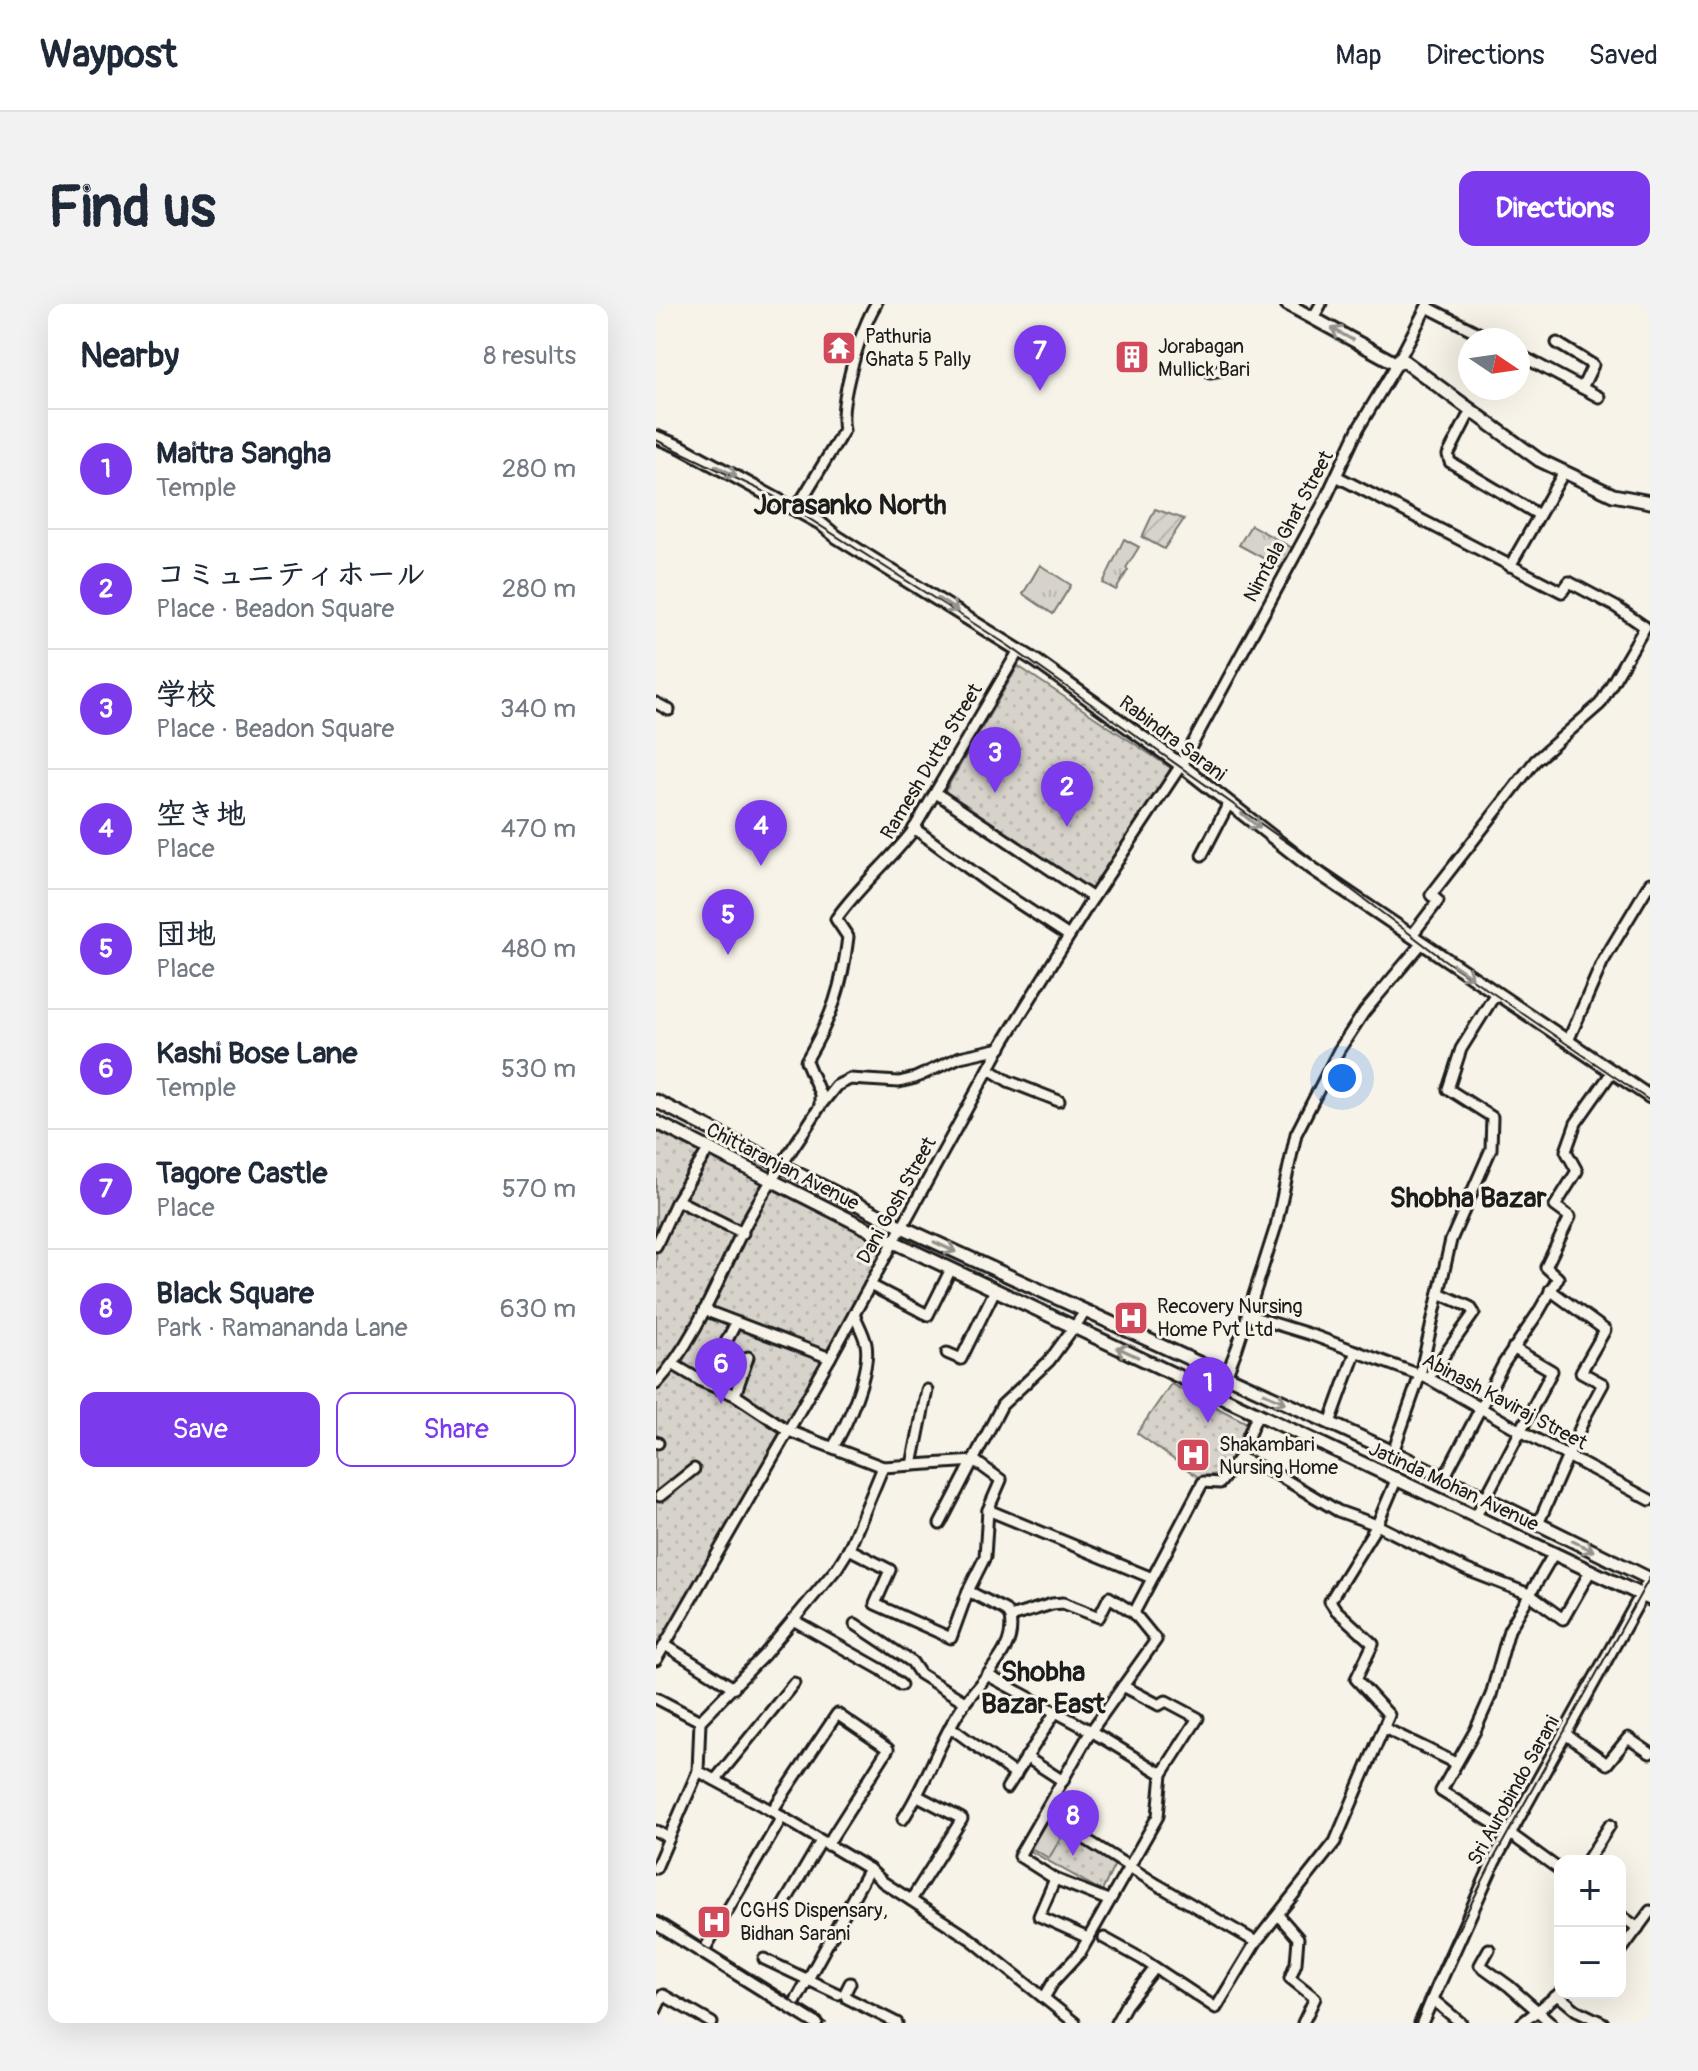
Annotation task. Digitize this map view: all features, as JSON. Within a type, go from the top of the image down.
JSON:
[{"type":"main road","points":[[1287,304],[1398,361],[1539,460],[1613,495],[1650,502]]},
{"type":"main road","name":"Rabindra Sarani","points":[[656,437],[681,447],[796,509],[1019,650],[1181,765],[1313,869],[1650,1097]]},
{"type":"main road","points":[[656,1101],[902,1227],[1393,1452],[1650,1580]]},
{"type":"main road","name":"Chittaranjan Avenue","points":[[656,1122],[894,1242]]},
{"type":"main road","name":"Jatinda Mohan Avenue","points":[[894,1242],[1646,1597]]},
{"type":"main road","name":"Sri Aurobindo Sarani","points":[[1421,2023],[1472,1906],[1509,1833],[1564,1733],[1646,1597],[1650,1580]]},
{"type":"main road","points":[[658,1928],[703,1952],[816,2023]]},
{"type":"street","points":[[796,509],[844,430],[842,419],[852,366],[876,304]]},
{"type":"street","points":[[1313,318],[1321,304]]},
{"type":"street","points":[[1428,305],[1470,328]]},
{"type":"street","name":"Nimtala Ghat Street","points":[[1181,765],[1338,477],[1339,468],[1358,429],[1428,305]]},
{"type":"street","points":[[1557,343],[1593,365],[1582,388]]},
{"type":"street","points":[[1530,360],[1599,397]]},
{"type":"street","points":[[1471,410],[1448,455],[1450,462],[1539,515]]},
{"type":"street","points":[[1510,566],[1564,472]]},
{"type":"street","points":[[1226,1376],[1276,1226],[1296,1134],[1339,1050],[1417,939],[1438,901],[1431,895],[1535,761],[1600,704],[1645,627],[1616,607],[1569,582],[1562,592],[1338,477]]},
{"type":"street","name":"Ramesh Dutta Street","points":[[820,1106],[815,1077],[806,1061],[834,1007],[843,980],[848,937],[836,919],[863,884],[891,859],[914,828],[1019,650]]},
{"type":"street","points":[[656,703],[669,710]]},
{"type":"street","name":"Dani Gosh Street","points":[[656,1660],[789,1431],[1001,1048],[1093,898],[1181,765]]},
{"type":"street","points":[[936,793],[1093,898]]},
{"type":"street","points":[[1202,855],[1229,803]]},
{"type":"street","points":[[914,828],[991,885],[1069,936]]},
{"type":"street","points":[[1568,1041],[1602,963],[1650,883]]},
{"type":"street","points":[[1393,1452],[1424,1376],[1451,1240],[1491,1149],[1492,1117],[1448,1089],[1461,1049],[1496,993]]},
{"type":"street","points":[[656,1384],[674,1365],[772,1181],[836,1086],[850,1079],[899,1082],[960,1057],[1001,1048]]},
{"type":"street","points":[[989,1069],[1008,1081],[1059,1101]]},
{"type":"street","points":[[1444,1478],[1513,1348],[1558,1278],[1546,1267],[1570,1217],[1555,1206],[1577,1171],[1566,1151],[1576,1123],[1612,1072]]},
{"type":"street","points":[[656,1246],[677,1200],[709,1148]]},
{"type":"street","points":[[677,1200],[743,1233]]},
{"type":"street","points":[[870,1285],[928,1315],[951,1269]]},
{"type":"street","points":[[947,1353],[961,1359],[995,1290]]},
{"type":"street","points":[[1538,1524],[1603,1384],[1581,1372],[1605,1330],[1550,1290]]},
{"type":"street","points":[[1424,1376],[1474,1313],[1470,1307],[1439,1293]]},
{"type":"street","points":[[704,1310],[830,1358]]},
{"type":"street","points":[[940,1524],[1002,1405],[1049,1361],[1085,1312]]},
{"type":"street","points":[[833,1447],[848,1423],[864,1365],[866,1346],[854,1314]]},
{"type":"street","name":"Abinash Kaviraj Street","points":[[1247,1315],[1424,1376],[1650,1500]]},
{"type":"street","points":[[726,1342],[736,1323]]},
{"type":"street","points":[[1476,1516],[1552,1371],[1513,1348]]},
{"type":"street","points":[[1330,1423],[1356,1351]]},
{"type":"street","points":[[735,1395],[748,1357]]},
{"type":"street","points":[[674,1365],[703,1382],[735,1395],[789,1431],[883,1467],[975,1461],[1001,1480],[988,1510],[985,1557],[968,1591],[951,1638],[875,1604],[890,1570],[849,1549]]},
{"type":"street","points":[[912,1465],[927,1390]]},
{"type":"street","points":[[1134,1613],[1203,1482],[1220,1483],[1239,1458],[1258,1413]]},
{"type":"street","points":[[1239,1458],[1276,1474],[1338,1511],[1377,1525],[1467,1570],[1529,1594],[1563,1619],[1591,1570]]},
{"type":"street","points":[[656,1868],[698,1771],[700,1721],[734,1688],[837,1568],[849,1549],[883,1467]]},
{"type":"street","points":[[660,1496],[694,1469]]},
{"type":"street","points":[[1104,1938],[1216,2008],[1256,1942],[1335,1842],[1389,1715],[1356,1679],[1373,1644],[1330,1601],[1377,1525],[1397,1478]]},
{"type":"street","points":[[988,1510],[1152,1578]]},
{"type":"street","points":[[1554,1553],[1509,1630],[1491,1695],[1441,1791],[1509,1833],[1554,1866]]},
{"type":"street","points":[[903,1819],[918,1796],[950,1727],[965,1702],[989,1676],[1006,1647],[1012,1628],[1005,1610],[968,1591]]},
{"type":"street","points":[[1010,1617],[1063,1603],[1099,1617],[1109,1597],[1134,1613],[1156,1640],[1091,1731],[1019,1856],[1055,1879],[1108,1900]]},
{"type":"street","points":[[793,1620],[882,1670],[901,1685]]},
{"type":"street","points":[[855,1624],[912,1662],[920,1674],[965,1702]]},
{"type":"street","points":[[665,1645],[734,1688]]},
{"type":"street","points":[[989,1676],[1091,1731],[1162,1774]]},
{"type":"street","points":[[715,1780],[794,1683]]},
{"type":"street","points":[[1044,1998],[1054,1981],[1080,1953],[1158,1816],[1162,1774],[1198,1718],[1166,1701],[1159,1705],[1123,1686]]},
{"type":"street","points":[[656,1698],[700,1721]]},
{"type":"street","points":[[1007,1788],[1055,1713]]},
{"type":"street","points":[[772,1811],[837,1714],[888,1749],[781,1909]]},
{"type":"street","points":[[950,1727],[1016,1775]]},
{"type":"street","points":[[1384,1728],[1456,1763]]},
{"type":"street","points":[[1564,1733],[1607,1764],[1628,1738],[1650,1753]]},
{"type":"street","points":[[1026,1757],[1063,1781]]},
{"type":"street","points":[[698,1771],[869,1869],[972,1940],[1069,2022]]},
{"type":"street","points":[[911,1900],[962,1819],[918,1796]]},
{"type":"street","points":[[1044,1813],[1256,1942]]},
{"type":"street","points":[[703,1952],[782,1817]]},
{"type":"street","points":[[1591,1855],[1610,1825]]},
{"type":"street","points":[[656,1831],[669,1838]]},
{"type":"street","points":[[792,2008],[869,1869]]},
{"type":"street","points":[[1055,1879],[1039,1916],[1088,1938]]},
{"type":"street","points":[[1626,1944],[1650,1911]]},
{"type":"street","points":[[1278,1915],[1298,1938],[1296,1963],[1290,1978],[1315,1998],[1303,2023]]},
{"type":"street","points":[[1626,1919],[1638,1928]]},
{"type":"street","points":[[1489,1949],[1480,1965],[1551,2023]]},
{"type":"street","points":[[764,1959],[838,1994]]},
{"type":"street","points":[[1116,2023],[1155,1968]]},
{"type":"street","points":[[850,1983],[845,1993],[847,1998],[897,2023]]},
{"type":"street","points":[[656,2010],[663,1995],[712,2023]]},
{"type":"street","points":[[1431,1998],[1461,2023]]},
{"type":"street","points":[[1522,2023],[1554,1998]]},
{"type":"street","points":[[1564,1999],[1576,2010],[1603,2023]]},
{"type":"green space","points":[[1155,509],[1184,519],[1164,549],[1142,537]]},
{"type":"green space","points":[[1251,525],[1294,549],[1283,569],[1239,545]]},
{"type":"green space","points":[[1124,539],[1139,547],[1116,590],[1103,583]]},
{"type":"green space","points":[[1040,565],[1071,585],[1053,614],[1023,594]]},
{"type":"green space","points":[[1018,666],[1172,769],[1089,898],[941,798]]},
{"type":"green space","points":[[656,1131],[887,1245],[656,1655]]},
{"type":"green space","points":[[1171,1384],[1247,1423],[1230,1459],[1216,1474],[1198,1477],[1137,1433]]},
{"type":"green space","points":[[1045,1816],[1116,1862],[1102,1891],[1027,1849]]},
{"type":"green space","points":[[1047,1820],[1065,1831],[1049,1858],[1031,1848]]},
{"type":"tram line","points":[[656,440],[775,497],[1006,644],[1315,862],[1443,959],[1650,1101]]},
{"type":"tram line","points":[[1416,2023],[1437,1972],[1493,1860],[1650,1577]]},
{"type":"tram line","points":[[656,1916],[826,2023]]},
{"type":"place","name":"Pathuria Ghata 5 Pally","points":[[839,348]]},
{"type":"place","name":"Jorabagan Mullick Bari","points":[[1132,357]]},
{"type":"place","name":"Tagore Castle","points":[[1040,391]]},
{"type":"place","name":"学校","points":[[995,793]]},
{"type":"place","name":"コミュニティホール","points":[[1067,827]]},
{"type":"place","name":"空き地","points":[[761,866]]},
{"type":"place","name":"団地","points":[[728,955]]},
{"type":"place","name":"Recovery Nursing Home Pvt Ltd","points":[[1131,1318]]},
{"type":"place","name":"Kashi Bose Lane","points":[[721,1404]]},
{"type":"place","name":"Maitra Sangha","points":[[1208,1423]]},
{"type":"place","name":"Shakambari Nursing Home","points":[[1193,1455]]},
{"type":"place","name":"Black Square","points":[[1073,1856]]},
{"type":"place","name":"CGHS Dispensary, Bidhan Sarani","points":[[714,1922]]},
{"type":"district","name":"Jorasanko North","points":[[850,504]]},
{"type":"district","name":"Shobha Bazar","points":[[1468,1197]]},
{"type":"district","name":"Shobha Bazar East","points":[[1043,1687]]}]
